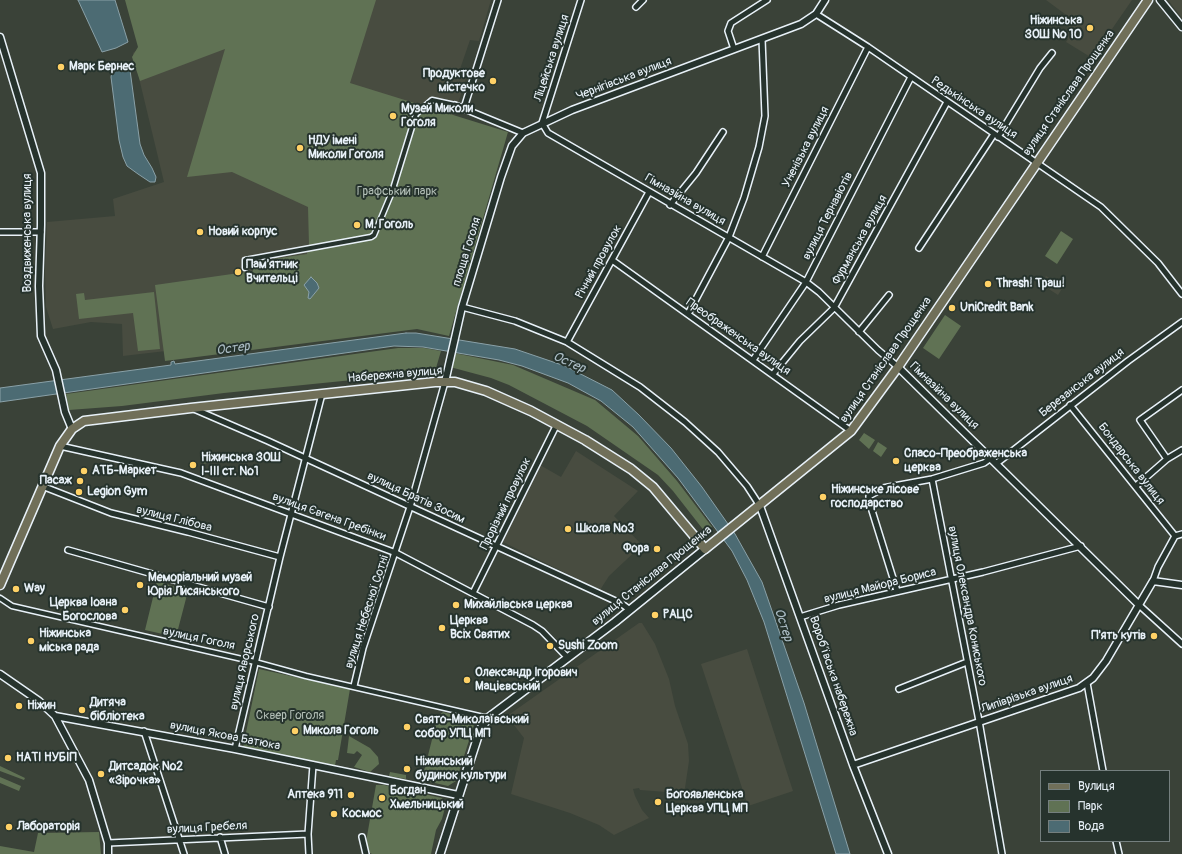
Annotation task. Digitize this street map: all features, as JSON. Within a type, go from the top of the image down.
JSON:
[{"type":"main road","name":"вулиця Станіслава Прощенка","points":[[488,718],[630,610],[851,431],[898,367],[1148,0]]},
{"type":"main road","name":"Набережна вулиця","points":[[0,585],[62,443],[72,429],[80,424],[92,419],[445,382],[462,384],[486,391],[557,424],[585,440],[645,480],[664,499],[705,549]]},
{"type":"main road","points":[[440,854],[480,730],[488,718]]},
{"type":"street","points":[[464,108],[498,0]]},
{"type":"street","name":"Ліцейська вулиця","points":[[542,123],[581,0]]},
{"type":"street","points":[[636,7],[643,0]]},
{"type":"street","points":[[734,50],[728,31],[731,23],[767,0]]},
{"type":"street","name":"Чернігівська вулиця","points":[[523,133],[542,123],[801,24],[816,14],[825,0]]},
{"type":"street","points":[[1160,0],[1182,27]]},
{"type":"street","name":"Редькінська вулиця","points":[[816,14],[911,76],[1100,207],[1158,263],[1182,294]]},
{"type":"street","name":"Воздвиженська вулиця","points":[[0,37],[41,173],[41,232],[38,286],[40,329],[42,340],[56,370],[63,401],[72,429]]},
{"type":"street","points":[[688,314],[729,237],[744,198],[763,132],[765,93],[762,39]]},
{"type":"street","name":"Уненізька вулиця","points":[[762,257],[868,47]]},
{"type":"street","points":[[919,248],[1052,52]]},
{"type":"street","name":"вулиця Тернавіотів","points":[[753,360],[806,282],[911,76]]},
{"type":"street","points":[[245,268],[245,260],[371,237],[374,235],[392,192],[416,114],[432,100],[464,108],[523,133]]},
{"type":"street","name":"Фурманська вулиця","points":[[773,374],[800,341],[834,308],[948,102]]},
{"type":"street","name":"Гімназійна вулиця","points":[[542,123],[548,133],[670,205],[729,237],[806,282],[819,292],[997,463],[1139,604],[1182,644]]},
{"type":"street","points":[[670,205],[696,173],[723,132]]},
{"type":"street","name":"площа Гоголя","points":[[445,382],[462,308],[509,154],[512,146],[523,133]]},
{"type":"street","name":"Річний провулок","points":[[567,342],[649,192]]},
{"type":"street","points":[[0,232],[41,232]]},
{"type":"street","name":"Преображенська вулиця","points":[[612,260],[851,431]]},
{"type":"street","points":[[859,332],[889,295]]},
{"type":"street","points":[[462,308],[516,321],[567,342],[640,387],[697,432],[728,463],[755,496],[760,506]]},
{"type":"street","name":"Березанська вулиця","points":[[997,463],[1070,405],[1182,322]]},
{"type":"street","name":"вулиця Небесної Сотні","points":[[354,686],[363,648],[396,553],[410,507],[445,382]]},
{"type":"street","points":[[1167,459],[1140,420],[1182,390]]},
{"type":"street","name":"вулиця Яворського","points":[[235,749],[280,557],[322,394]]},
{"type":"street","name":"Бондарська вулиця","points":[[1070,405],[1175,536]]},
{"type":"street","name":"вулиця Братів Зосим","points":[[191,408],[496,546],[622,604],[630,610]]},
{"type":"street","name":"Прорізний провулок","points":[[473,593],[557,424]]},
{"type":"street","name":"вулиця Євгена Гребінки","points":[[62,443],[180,473],[396,553],[515,614],[542,631],[568,658]]},
{"type":"street","points":[[1136,486],[1167,459],[1182,450]]},
{"type":"street","points":[[897,591],[868,501],[869,496],[873,492],[883,488],[932,479],[984,463],[991,458]]},
{"type":"street","name":"вулиця Олександра Кониського","points":[[932,479],[979,722],[1002,854]]},
{"type":"street","name":"вулиця Глібова","points":[[42,486],[111,513],[280,557]]},
{"type":"street","name":"Воробʼївська набережна","points":[[760,506],[853,765],[888,854]]},
{"type":"street","points":[[1182,534],[1175,536],[1158,567],[1153,581],[1182,586]]},
{"type":"street","name":"вулиця Майора Бориса","points":[[800,617],[897,591],[952,579],[1081,546]]},
{"type":"street","points":[[68,550],[269,607]]},
{"type":"street","name":"Липіврізька вулиця","points":[[853,765],[1042,702],[1079,688],[1087,683],[1106,661],[1153,581]]},
{"type":"street","name":"вулиця Гоголя","points":[[0,598],[12,606],[256,662],[488,718]]},
{"type":"street","points":[[898,689],[967,662]]},
{"type":"street","points":[[0,674],[38,701],[55,716],[89,780],[108,843],[108,854]]},
{"type":"street","points":[[1087,683],[1103,770]]},
{"type":"street","name":"вулиця Якова Батюка","points":[[55,716],[144,731],[458,795]]},
{"type":"street","points":[[144,731],[184,854]]},
{"type":"street","points":[[309,854],[308,834],[313,765]]},
{"type":"street","name":"вулиця Гребеля","points":[[108,843],[308,834]]},
{"type":"street","points":[[220,837],[225,854]]},
{"type":"street","points":[[362,837],[366,854]]},
{"type":"street","points":[[1116,842],[1119,854]]},
{"type":"shaded area","name":"НДУ імені Миколи Гоголя","points":[[352,0],[491,0],[479,41],[470,40],[460,69],[468,72],[427,202],[166,351],[123,356],[122,324],[91,322],[53,329],[46,307],[45,271],[47,222],[115,216],[113,199],[164,182],[133,53],[194,3]]},
{"type":"shaded area","name":"Ніжинська ЗОШ № 10","points":[[1046,0],[1132,0],[1092,58],[1066,42],[1068,39],[1063,36],[1073,20]]},
{"type":"shaded area","points":[[1168,0],[1182,0],[1182,18]]},
{"type":"shaded area","points":[[1046,276],[1063,287],[1058,295],[1041,284]]},
{"type":"shaded area","name":"Школа №3","points":[[576,451],[638,491],[614,516],[642,545],[609,576],[600,590],[503,542],[540,465],[561,477]]},
{"type":"shaded area","points":[[639,623],[642,623],[655,644],[669,679],[675,706],[688,744],[689,761],[685,788],[680,793],[640,790],[639,788],[633,789],[642,810],[649,818],[614,835],[599,825],[570,813],[511,794],[524,738],[507,716]]},
{"type":"shaded area","points":[[747,649],[793,791],[748,806],[701,664]]},
{"type":"green space","name":"Графський парк","points":[[125,0],[376,0],[350,83],[508,132],[449,336],[417,329],[165,361],[155,285],[253,271],[253,262],[307,254],[309,245],[308,207],[232,172],[187,177],[225,49],[140,81],[132,57],[138,47]]},
{"type":"green space","points":[[1061,231],[1073,239],[1057,264],[1045,256]]},
{"type":"green space","points":[[154,292],[160,349],[138,351],[133,313],[79,319],[76,294],[84,293],[85,300]]},
{"type":"green space","points":[[945,315],[961,326],[939,359],[923,348]]},
{"type":"green space","points":[[398,348],[424,348],[441,351],[434,370],[406,375],[404,373],[402,375],[224,393],[122,406],[69,410],[66,394]]},
{"type":"green space","points":[[454,353],[513,365],[595,400],[638,436],[677,481],[712,527],[705,532],[673,491],[658,475],[587,426],[509,385],[491,378],[450,367]]},
{"type":"green space","points":[[864,433],[875,440],[869,449],[859,440]]},
{"type":"green space","points":[[878,442],[887,448],[881,457],[873,451]]},
{"type":"green space","points":[[203,455],[207,455],[209,459],[207,463],[203,463],[201,461],[201,457]]},
{"type":"green space","points":[[157,581],[188,591],[176,637],[145,630]]},
{"type":"green space","name":"Сквер Гоголя","points":[[259,669],[350,689],[338,760],[336,760],[335,766],[243,747]]},
{"type":"green space","points":[[443,712],[473,720],[474,725],[456,781],[448,786],[426,781],[423,775],[438,716]]},
{"type":"green space","points":[[349,736],[370,748],[378,757],[379,764],[370,772],[354,767],[362,755],[357,751],[354,754],[347,753]]},
{"type":"green space","points":[[0,766],[25,778],[24,780],[0,771]]},
{"type":"green space","points":[[390,772],[406,775],[406,779],[389,776]]},
{"type":"green space","points":[[0,777],[21,786],[19,791],[0,783]]},
{"type":"green space","points":[[376,785],[384,785],[442,798],[446,804],[442,819],[436,830],[431,854],[370,853],[366,842]]},
{"type":"green space","points":[[99,832],[101,854],[0,854],[0,846],[34,852],[38,833]]},
{"type":"water","points":[[78,0],[115,0],[128,42],[116,48],[102,52]]},
{"type":"water","points":[[120,68],[130,70],[140,144],[156,177],[155,182],[150,182],[127,166],[123,157],[119,140],[111,77],[112,72]]},
{"type":"water","points":[[311,277],[317,283],[319,288],[310,299],[308,298],[309,292],[304,285]]},
{"type":"water","name":"Остер","points":[[406,333],[416,333],[515,349],[565,366],[612,390],[671,448],[702,487],[735,534],[762,582],[804,703],[850,854],[836,854],[764,622],[747,580],[732,551],[678,478],[633,427],[601,401],[568,383],[522,366],[499,360],[423,347],[394,346],[0,402],[0,388],[171,365],[171,362],[174,361],[175,364]]},
{"type":"place","name":"Ніжинська ЗОШ № 10","points":[[1090,28]]},
{"type":"place","name":"Марк Бернес","points":[[61,67]]},
{"type":"place","name":"Продуктове містечко","points":[[493,81]]},
{"type":"place","name":"Музей Миколи Гоголя","points":[[393,116]]},
{"type":"place","name":"НДУ імені Миколи Гоголя","points":[[300,148]]},
{"type":"place","name":"М. Гоголь","points":[[357,225]]},
{"type":"place","name":"Новий корпус","points":[[200,232]]},
{"type":"place","name":"Пам'ятник Вчительці","points":[[238,272]]},
{"type":"place","name":"Thrash! Траш!","points":[[988,284]]},
{"type":"place","name":"UniCredit Bank","points":[[952,308]]},
{"type":"place","name":"Спасо-Преображенська церква","points":[[896,461]]},
{"type":"place","name":"Ніжинська ЗОШ І-ІІІ ст. №1","points":[[193,465]]},
{"type":"place","name":"АТБ-Маркет","points":[[84,471]]},
{"type":"place","name":"Пасаж","points":[[80,481]]},
{"type":"place","name":"Legion Gym","points":[[79,492]]},
{"type":"place","name":"Ніжинське лісове господарство","points":[[823,497]]},
{"type":"place","name":"Школа №3","points":[[568,529]]},
{"type":"place","name":"Фора","points":[[657,549]]},
{"type":"place","name":"Меморіальний музей Юрія Лисянського","points":[[140,585]]},
{"type":"place","name":"Way","points":[[16,589]]},
{"type":"place","name":"Михайлівська церква","points":[[456,605]]},
{"type":"place","name":"Церква Іоана Богослова","points":[[125,610]]},
{"type":"place","name":"РАЦС","points":[[655,615]]},
{"type":"place","name":"Церква Всіх Святих","points":[[442,628]]},
{"type":"place","name":"П'ять кутів","points":[[1154,636]]},
{"type":"place","name":"Ніжинська міська рада","points":[[31,641]]},
{"type":"place","name":"Sushi Zoom","points":[[550,646]]},
{"type":"place","name":"Олександр Ігорович Мацієвський","points":[[467,680]]},
{"type":"place","name":"Ніжин","points":[[19,706]]},
{"type":"place","name":"Дитяча бібліотека","points":[[82,710]]},
{"type":"place","name":"Свято-Миколаївський собор УПЦ МП","points":[[407,727]]},
{"type":"place","name":"Микола Гоголь","points":[[295,731]]},
{"type":"place","name":"НАТІ НУБІП","points":[[8,758]]},
{"type":"place","name":"Ніжинський будинок культури","points":[[407,769]]},
{"type":"place","name":"Дитсадок №2 «Зірочка»","points":[[101,774]]},
{"type":"place","name":"Аптека 911","points":[[351,795]]},
{"type":"place","name":"Богдан Хмельницький","points":[[382,798]]},
{"type":"place","name":"Богоявленська Церква УПЦ МП","points":[[658,802]]},
{"type":"place","name":"Космос","points":[[334,814]]},
{"type":"place","name":"Лабораторія","points":[[9,827]]}]
